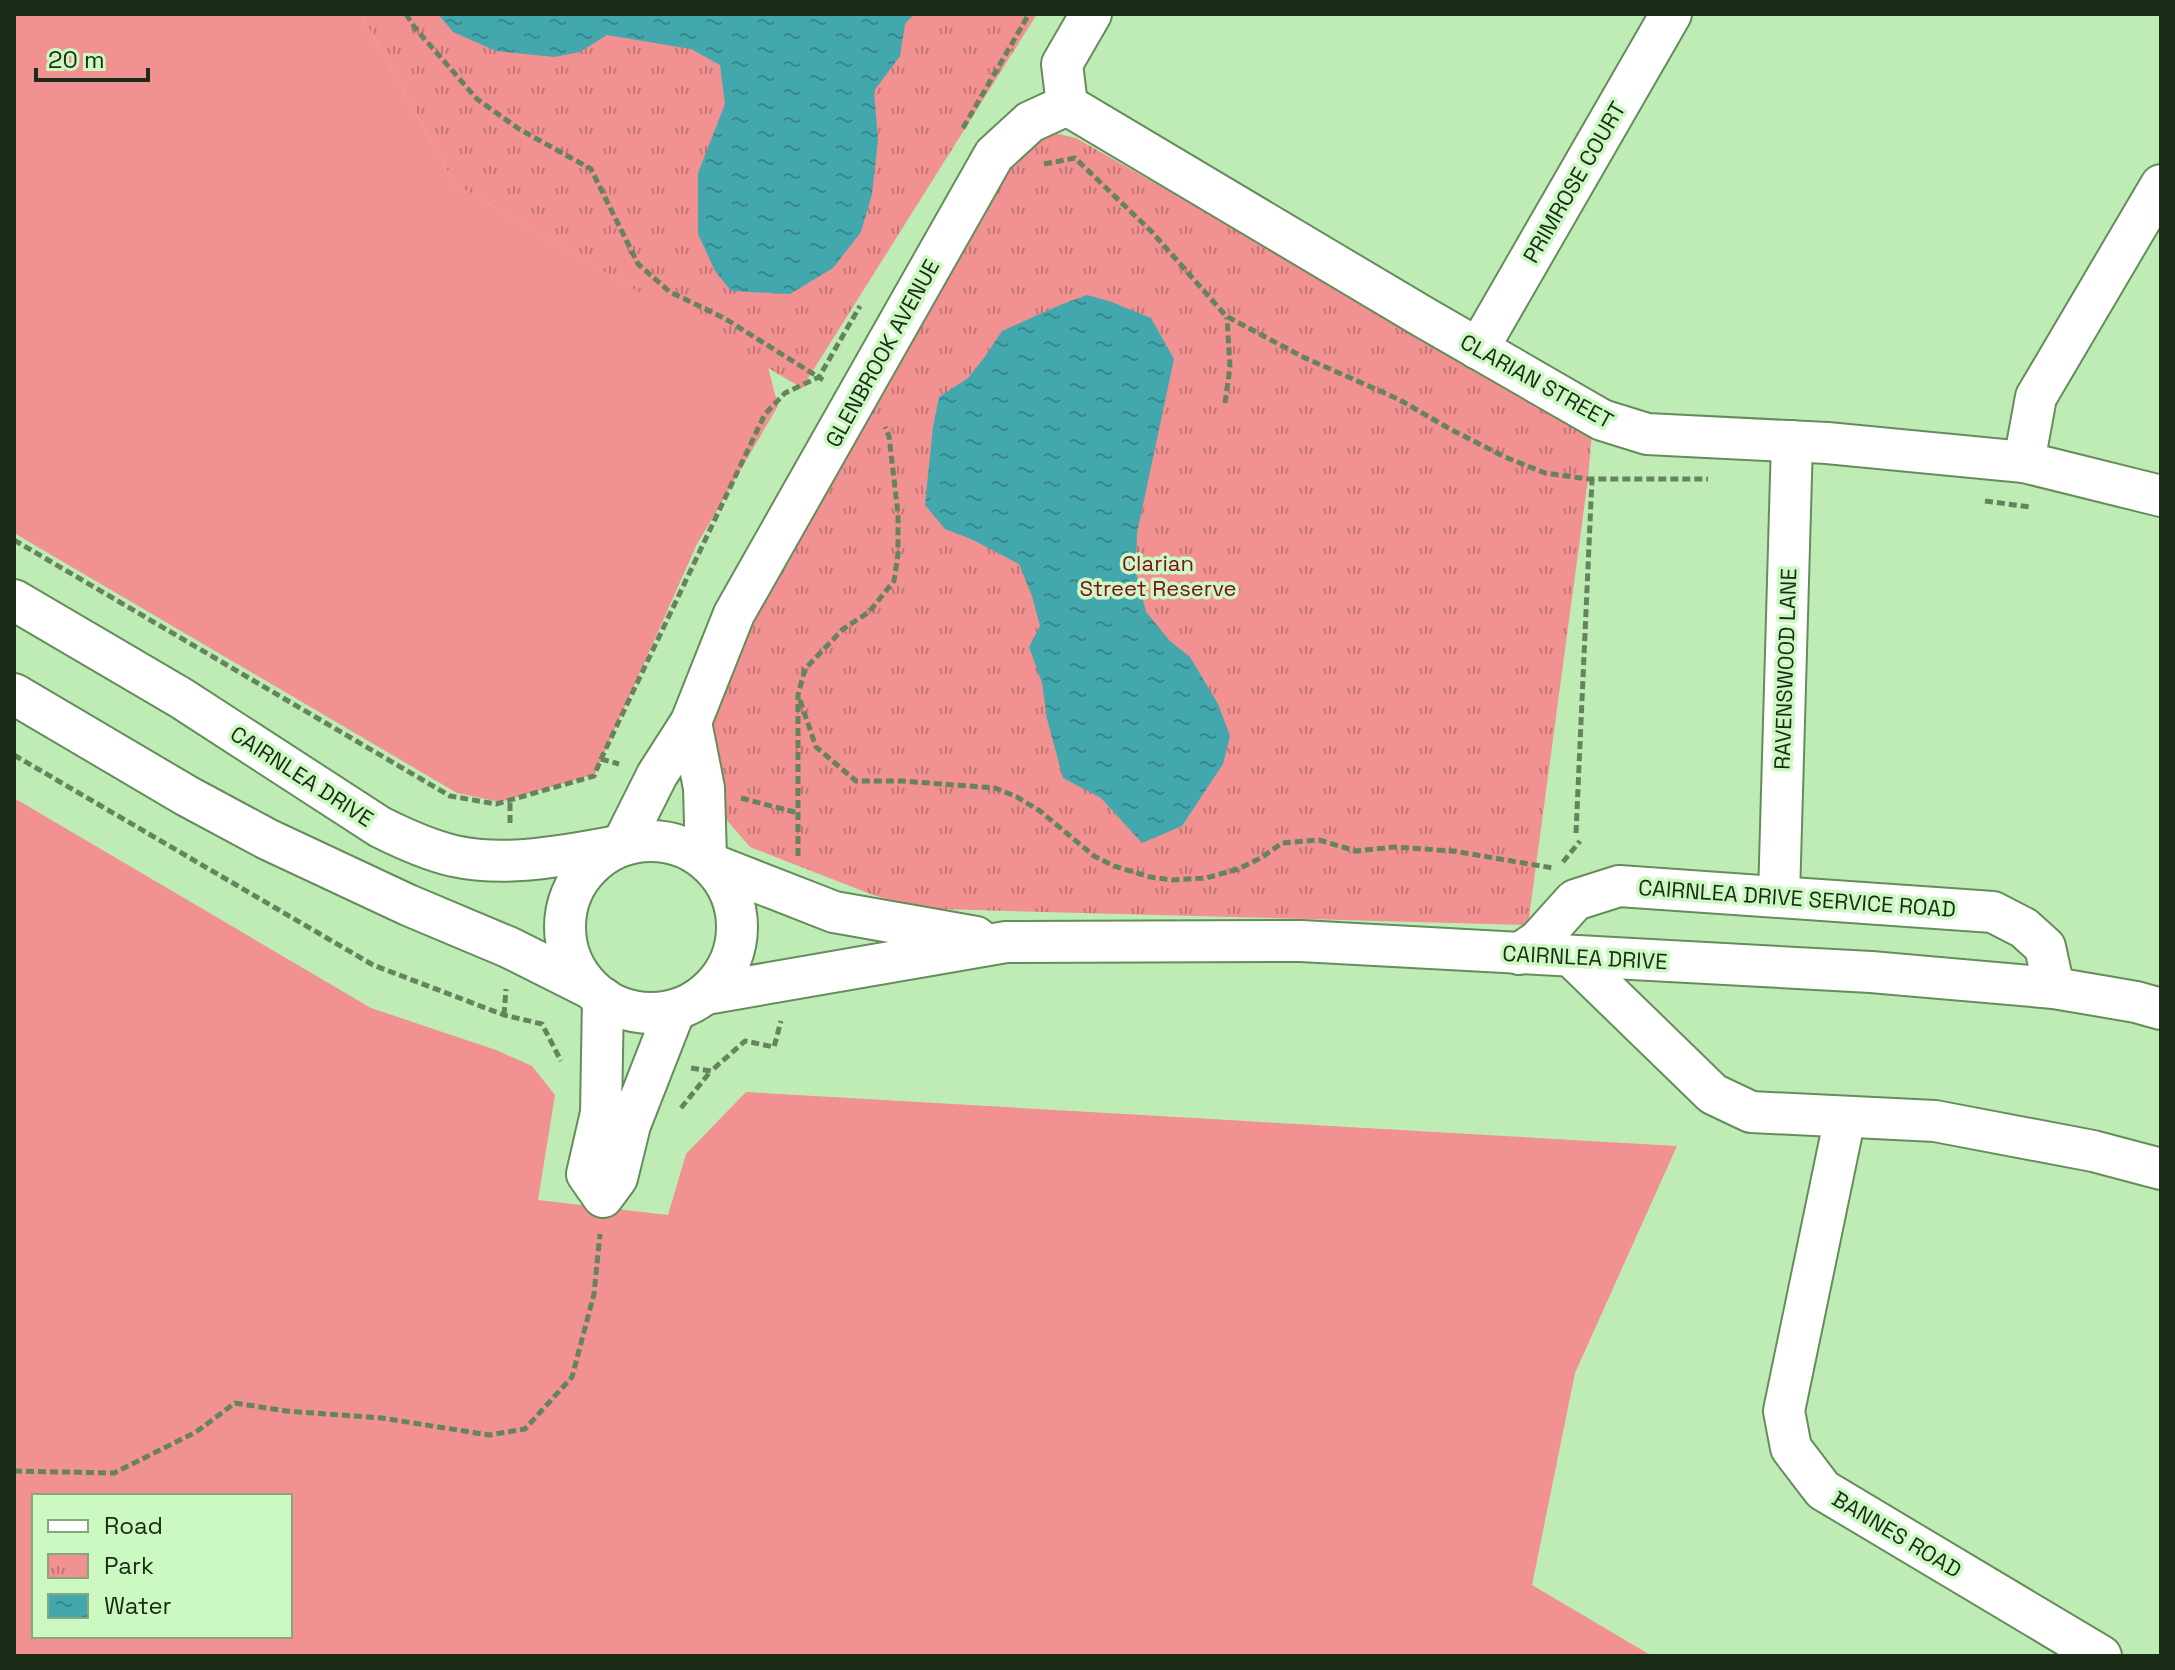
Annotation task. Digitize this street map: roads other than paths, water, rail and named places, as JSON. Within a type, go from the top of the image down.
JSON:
[{"type":"street","points":[[1067,105],[1062,64],[1091,14]]},
{"type":"street","name":"PRIMROSE COURT","points":[[1478,349],[1671,14]]},
{"type":"street","name":"CLARIAN STREET","points":[[1067,105],[1602,420],[1647,434],[1792,441],[2024,462],[2161,496]]},
{"type":"street","name":"GLENBROOK AVENUE","points":[[620,846],[657,775],[691,722],[734,614],[994,155],[1030,122],[1067,105]]},
{"type":"street","points":[[2024,462],[2036,397],[2161,185]]},
{"type":"street","name":"RAVENSWOOD LANE","points":[[1779,897],[1792,441]]},
{"type":"street","name":"CAIRNLEA DRIVE","points":[[14,600],[181,698],[380,827],[415,844],[454,856],[510,861],[550,858],[620,846]]},
{"type":"street","points":[[14,694],[99,746],[267,839],[408,905],[508,947],[621,1008],[645,1014],[690,1002]]},
{"type":"street","points":[[691,722],[704,788],[708,862]]},
{"type":"street","points":[[648,840],[667,841],[696,852],[729,888],[735,906],[737,937],[726,970],[690,1002],[655,1063],[630,1125],[617,1178],[603,1197],[587,1174],[601,1113],[603,1064],[596,993],[571,963],[564,930],[568,899],[579,878],[600,856],[620,846],[648,840]]},
{"type":"street","name":"CAIRNLEA DRIVE","points":[[708,862],[834,912],[1006,942]]},
{"type":"street","name":"CAIRNLEA DRIVE SERVICE ROAD","points":[[1519,954],[1539,940],[1575,900],[1619,886],[1993,912],[2024,928],[2045,947],[2054,988]]},
{"type":"street","name":"CAIRNLEA DRIVE","points":[[690,1002],[791,979],[1006,942],[1301,941],[1871,972],[2153,997]]},
{"type":"street","points":[[1572,957],[1713,1094],[1751,1112],[1935,1121],[2093,1151],[2161,1169]]},
{"type":"street","name":"BANNES ROAD","points":[[1845,1117],[1784,1411],[1791,1448],[1823,1490],[2101,1656]]},
{"type":"water","points":[[438,14],[914,14],[905,24],[900,56],[874,91],[878,140],[872,194],[861,232],[833,268],[790,294],[731,291],[715,271],[698,234],[698,173],[725,104],[720,65],[691,49],[607,35],[580,52],[554,57],[496,51],[453,32]]},
{"type":"water","points":[[1087,295],[1151,318],[1174,359],[1137,533],[1136,573],[1146,612],[1170,641],[1190,657],[1218,704],[1230,736],[1223,764],[1182,826],[1142,843],[1101,798],[1063,778],[1047,719],[1042,683],[1029,647],[1040,626],[1019,564],[945,529],[925,505],[939,397],[968,378],[1002,331]]},
{"type":"park label","name":"Clarian Street Reserve","points":[[1158,576]]}]
